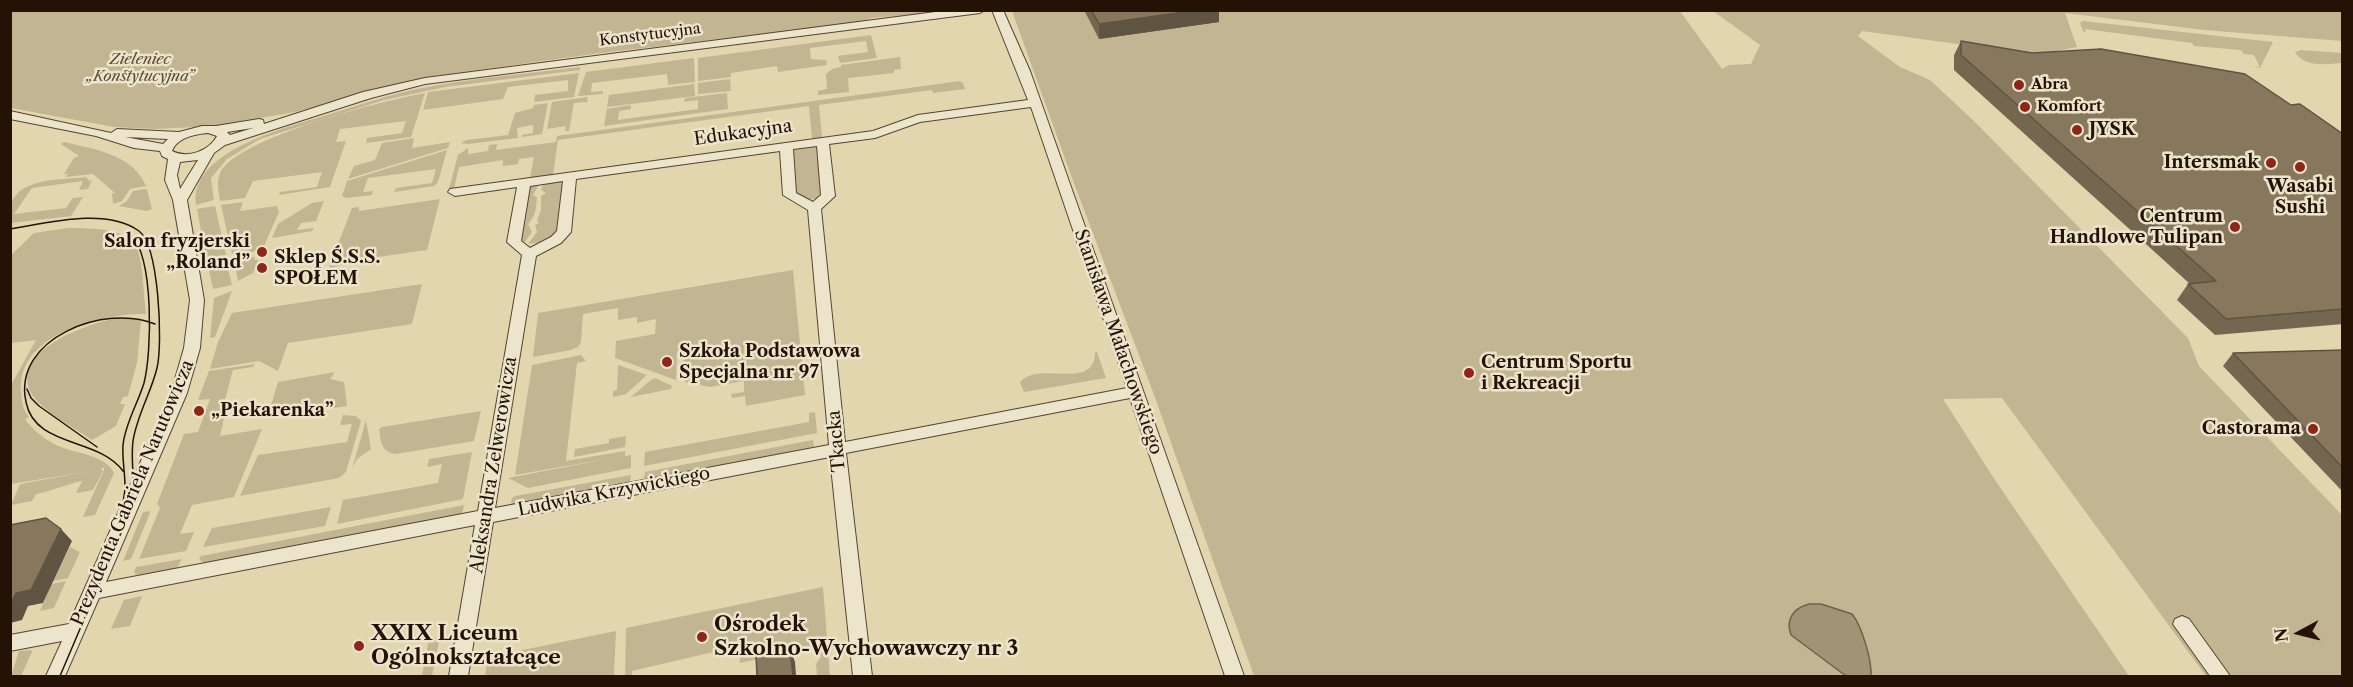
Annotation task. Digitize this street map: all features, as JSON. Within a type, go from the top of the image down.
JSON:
[{"type":"street","name":"Konstytucyjna","points":[[209,151],[221,142],[326,108],[390,88],[437,79],[980,10]]},
{"type":"street","name":"Stanisława Małachowskiego","points":[[996,10],[1021,63],[1235,676]]},
{"type":"street","name":"Edukacyjna","points":[[455,192],[875,134],[918,119],[1035,103]]},
{"type":"street","name":"Konstytucyjna","points":[[181,136],[202,130],[256,124],[326,108]]},
{"type":"street","points":[[10,115],[99,133],[191,157],[209,151]]},
{"type":"street","points":[[216,130],[224,135],[221,142]]},
{"type":"street","points":[[99,133],[181,136]]},
{"type":"street","points":[[170,152],[181,136]]},
{"type":"street","points":[[786,146],[790,195],[814,208],[828,196],[823,141]]},
{"type":"street","points":[[180,200],[209,151]]},
{"type":"street","name":"Prezydenta Gabriela Narutowicza","points":[[56,676],[179,393],[192,348],[197,300],[180,200],[171,185],[170,152]]},
{"type":"street","points":[[524,182],[514,242],[529,254],[556,240],[564,232],[570,176]]},
{"type":"street","name":"Tkacka","points":[[814,208],[837,449],[863,676]]},
{"type":"street","name":"Aleksandra Zelwerowicza","points":[[459,676],[529,254]]},
{"type":"street","name":"Ludwika Krzywickiego","points":[[93,592],[1135,392]]},
{"type":"street","points":[[2182,624],[2221,676]]},
{"type":"street","points":[[10,643],[76,631]]},
{"type":"green space","name":"Zieleniec „Konstytucyjna”","points":[[11,11],[955,11],[871,18],[863,22],[593,54],[429,77],[295,112],[214,126],[155,129],[114,127],[11,108]]},
{"type":"green space","points":[[1012,11],[1680,11],[1722,69],[1729,65],[1751,64],[1760,45],[1713,11],[2342,11],[2342,41],[2204,30],[2065,13],[2077,47],[2020,58],[1987,48],[1862,31],[1858,36],[1900,67],[1930,80],[1974,121],[2188,338],[2199,366],[2342,515],[2342,676],[2206,676],[2002,398],[1943,399],[1995,480],[2129,676],[1254,676],[1153,392]]},
{"type":"green space","points":[[2083,21],[2273,42],[2260,68],[2251,66],[2260,67],[2254,55],[2244,54],[2241,50],[2194,46],[2192,43],[2085,29],[2086,33],[2080,23]]},
{"type":"green space","points":[[871,35],[877,58],[840,63],[838,56],[868,52],[866,41],[810,48],[811,59],[826,60],[827,65],[778,72],[777,66],[731,73],[731,77],[698,81],[698,58]]},
{"type":"green space","points":[[2301,50],[2342,53],[2342,63],[2310,63],[2304,61],[2295,52]]},
{"type":"green space","points":[[900,57],[901,69],[894,70],[894,73],[848,78],[849,92],[818,95],[818,91],[827,89],[826,74],[832,69],[841,67],[841,65]]},
{"type":"green space","points":[[694,58],[695,82],[668,85],[667,74],[592,83],[591,92],[603,91],[603,94],[578,96],[586,72]]},
{"type":"green space","points":[[580,67],[580,70],[445,87],[384,100],[260,139],[227,159],[211,178],[214,200],[196,205],[198,186],[208,169],[225,155],[269,134],[374,100],[417,89]]},
{"type":"green space","points":[[579,73],[574,97],[534,102],[535,95],[568,91],[568,80],[508,87],[503,99],[423,110],[428,92]]},
{"type":"green space","points":[[730,79],[731,91],[698,94],[698,83]]},
{"type":"green space","points":[[960,81],[965,89],[933,93],[932,90],[819,105],[822,137],[812,139],[809,106],[558,140],[553,175],[530,178],[534,157],[519,159],[518,164],[503,166],[503,160],[459,167],[454,189],[449,189],[458,155],[468,148],[468,154],[488,151],[489,145],[497,144],[496,150],[556,142],[557,136]]},
{"type":"green space","points":[[694,84],[695,96],[607,107],[609,95]]},
{"type":"green space","points":[[425,93],[411,137],[366,143],[367,138],[402,133],[406,121],[340,129],[336,142],[346,141],[330,187],[279,195],[280,192],[317,187],[322,172],[253,181],[245,198],[220,201],[218,183],[220,173],[232,160],[253,147],[313,122]]},
{"type":"green space","points":[[727,93],[728,109],[604,126],[607,109],[631,105],[631,109],[619,111],[618,120],[698,109],[698,100],[684,102],[685,98]]},
{"type":"green space","points":[[588,97],[587,102],[574,103],[569,131],[565,131],[566,126],[547,129],[552,102]]},
{"type":"green space","points":[[548,103],[542,134],[522,137],[522,135],[533,133],[533,125],[517,128],[518,138],[461,143],[466,140],[508,135],[515,113],[533,108],[534,105]]},
{"type":"green space","points":[[414,138],[412,148],[450,142],[448,148],[348,179],[354,166],[375,160],[382,143]]},
{"type":"green space","points":[[64,142],[122,160],[140,175],[146,186],[130,189],[122,201],[113,204],[112,193],[116,194],[93,174],[65,177],[68,174],[64,174],[74,158],[79,156],[61,144]]},
{"type":"green space","points":[[817,146],[823,194],[809,199],[795,194],[792,152],[796,147]]},
{"type":"green space","points":[[447,150],[438,182],[434,186],[394,192],[396,188],[432,183],[436,169],[368,178],[363,192],[373,191],[372,195],[346,198],[342,196],[347,181]]},
{"type":"green space","points":[[86,177],[89,181],[92,180],[88,189],[79,190],[83,181],[32,188],[14,214],[66,208],[73,198],[83,197],[71,216],[11,223],[11,204],[23,189],[43,182]]},
{"type":"green space","points":[[545,180],[563,181],[564,183],[559,231],[547,241],[528,244],[537,232],[535,225],[539,223],[537,220],[541,210],[541,196],[546,193],[541,190]]},
{"type":"green space","points":[[541,181],[533,195],[537,197],[536,209],[528,224],[532,232],[524,243],[520,237],[528,188]]},
{"type":"green space","points":[[145,189],[152,209],[147,211],[119,206],[127,201],[133,191]]},
{"type":"green space","points":[[440,199],[427,250],[350,261],[328,270],[352,208],[359,207],[359,211]]},
{"type":"green space","points":[[324,201],[316,221],[301,223],[297,230],[314,228],[312,231],[272,238],[278,224],[312,203]]},
{"type":"green space","points":[[243,202],[240,211],[277,206],[279,212],[264,246],[259,247],[257,251],[232,254],[221,205]]},
{"type":"green space","points":[[215,206],[226,255],[206,258],[197,209]]},
{"type":"green space","points":[[68,228],[113,231],[126,236],[134,244],[142,271],[146,314],[107,318],[66,331],[47,341],[33,355],[23,371],[22,402],[29,417],[25,419],[31,426],[54,444],[103,461],[114,473],[95,515],[83,517],[104,470],[104,468],[101,468],[103,471],[93,490],[76,493],[82,481],[36,494],[32,501],[11,505],[20,484],[91,471],[11,484],[11,385],[36,340],[11,343],[11,255],[34,233]]},
{"type":"green space","points":[[255,257],[254,260],[258,260],[253,273],[238,281],[234,260]]},
{"type":"green space","points":[[226,261],[232,285],[213,289],[208,264]]},
{"type":"green space","points":[[793,270],[805,395],[746,406],[745,396],[732,398],[731,394],[744,392],[744,381],[710,387],[685,382],[683,353],[677,352],[676,380],[615,358],[616,341],[655,334],[656,319],[637,323],[637,317],[618,320],[618,308],[583,314],[581,342],[578,347],[533,357],[538,313]]},
{"type":"green space","points":[[422,284],[412,324],[288,343],[278,371],[259,361],[210,369],[218,342],[232,313]]},
{"type":"green space","points":[[232,291],[215,337],[210,338],[214,298]]},
{"type":"green space","points":[[118,318],[141,320],[137,363],[128,396],[123,397],[120,404],[125,404],[116,426],[92,440],[38,402],[27,380],[30,366],[40,353],[54,342],[88,326]]},
{"type":"green space","points":[[1095,352],[1097,352],[1106,378],[1024,392],[1020,382],[1029,376],[1077,373],[1086,370],[1093,364]]},
{"type":"green space","points":[[581,355],[586,361],[577,363],[566,461],[625,451],[625,456],[631,455],[631,468],[528,488],[508,478],[612,458],[515,475],[532,365]]},
{"type":"green space","points":[[255,364],[253,367],[233,370],[225,400],[228,400],[220,436],[262,429],[234,497],[192,505],[180,534],[194,532],[186,551],[139,559],[160,508],[157,504],[184,434],[198,432],[210,399],[198,400],[209,371]]},
{"type":"green space","points":[[618,365],[647,375],[626,394],[613,397],[613,391],[617,390]]},
{"type":"green space","points":[[335,372],[330,379],[344,382],[347,406],[267,418],[278,382]]},
{"type":"green space","points":[[655,378],[672,386],[671,389],[631,397],[652,379]]},
{"type":"green space","points":[[481,411],[474,441],[396,454],[387,451],[381,442],[379,429],[382,427]]},
{"type":"green space","points":[[815,412],[817,433],[644,466],[645,452],[809,422],[809,413]]},
{"type":"green space","points":[[343,415],[356,416],[361,421],[346,472],[339,478],[240,496],[258,455],[347,442],[352,424],[340,425]]},
{"type":"green space","points":[[366,420],[371,449],[357,459],[352,469]]},
{"type":"green space","points":[[626,436],[625,447],[574,457],[575,449],[609,443],[609,439]]},
{"type":"green space","points":[[813,440],[814,447],[644,479],[645,472]]},
{"type":"green space","points":[[472,452],[463,499],[337,524],[343,500],[438,483],[442,464],[427,467],[429,459]]},
{"type":"green space","points":[[631,475],[630,482],[511,505],[512,498],[515,496]]},
{"type":"green space","points":[[464,505],[462,514],[204,563],[199,559],[201,556]]},
{"type":"green space","points":[[331,507],[325,526],[203,547],[212,528]]},
{"type":"green space","points":[[149,511],[131,559],[123,561],[143,512]]},
{"type":"green space","points":[[70,547],[80,552],[68,578],[53,581]]},
{"type":"green space","points":[[182,559],[177,568],[138,575],[134,573],[136,567]]},
{"type":"green space","points":[[66,581],[54,608],[40,611],[52,584]]},
{"type":"green space","points":[[823,587],[830,676],[817,676],[816,664],[821,657],[820,652],[807,649],[740,663],[739,646],[632,671],[632,676],[625,676],[626,628]]},
{"type":"green space","points":[[142,596],[130,626],[111,629],[124,600]]},
{"type":"green space","points":[[616,631],[614,676],[485,676],[488,657]]},
{"type":"green space","points":[[440,637],[432,676],[422,676],[429,639]]},
{"type":"green space","points":[[31,650],[21,676],[11,676],[19,651]]},
{"type":"shaded area","points":[[1809,604],[1821,604],[1852,614],[1866,644],[1871,676],[1846,676],[1791,635],[1789,624],[1792,615],[1799,608]]},
{"type":"building","points":[[1091,10],[1199,10],[1099,24]]},
{"type":"building","name":"Centrum Handlowe Tulipan","points":[[1961,41],[2032,53],[2101,49],[2245,74],[2291,105],[2300,104],[2343,134],[2343,309],[2226,319],[2188,284],[2216,281],[1961,55]]},
{"type":"building","name":"Castorama","points":[[2343,350],[2343,468],[2233,353]]},
{"type":"building","points":[[46,518],[61,529],[31,590],[16,593],[10,605],[10,525]]},
{"type":"building","points":[[790,649],[793,676],[757,676],[756,656]]},
{"type":"tram line","points":[[10,229],[93,218],[126,224],[139,231],[146,240],[158,296],[159,356],[133,441],[133,491],[130,509],[60,676]]},
{"type":"tram line","points":[[131,235],[144,263],[149,322]]},
{"type":"tram line","points":[[123,471],[99,452],[54,435],[41,427],[32,417],[26,402],[26,379],[33,360],[48,344],[67,331],[112,318],[149,322]]},
{"type":"tram line","points":[[121,514],[125,493],[123,445],[126,429],[147,369],[149,322]]},
{"type":"tram line","points":[[149,322],[155,324]]},
{"type":"tram line","points":[[27,389],[31,398],[39,406],[97,447]]},
{"type":"place","name":"Abra","points":[[2019,85]]},
{"type":"place","name":"Komfort","points":[[2025,107]]},
{"type":"place","name":"JYSK","points":[[2077,130]]},
{"type":"place","name":"Intersmak","points":[[2271,163]]},
{"type":"place","name":"Wasabi Sushi","points":[[2300,167]]},
{"type":"place","name":"Centrum Handlowe Tulipan","points":[[2235,227]]},
{"type":"place","name":"Salon fryzjerski „Roland”","points":[[262,252]]},
{"type":"place","name":"Sklep Ś.S.S. SPOŁEM","points":[[262,268]]},
{"type":"place","name":"Szkoła Podstawowa Specjalna nr 97","points":[[667,362]]},
{"type":"place","name":"Centrum Sportu i Rekreacji","points":[[1469,373]]},
{"type":"place","name":"„Piekarenka”","points":[[199,411]]},
{"type":"place","name":"Castorama","points":[[2313,429]]},
{"type":"place","name":"Ośrodek Szkolno-Wychowawczy nr 3","points":[[702,637]]},
{"type":"place","name":"XXIX Liceum Ogólnokształcące","points":[[359,646]]}]
